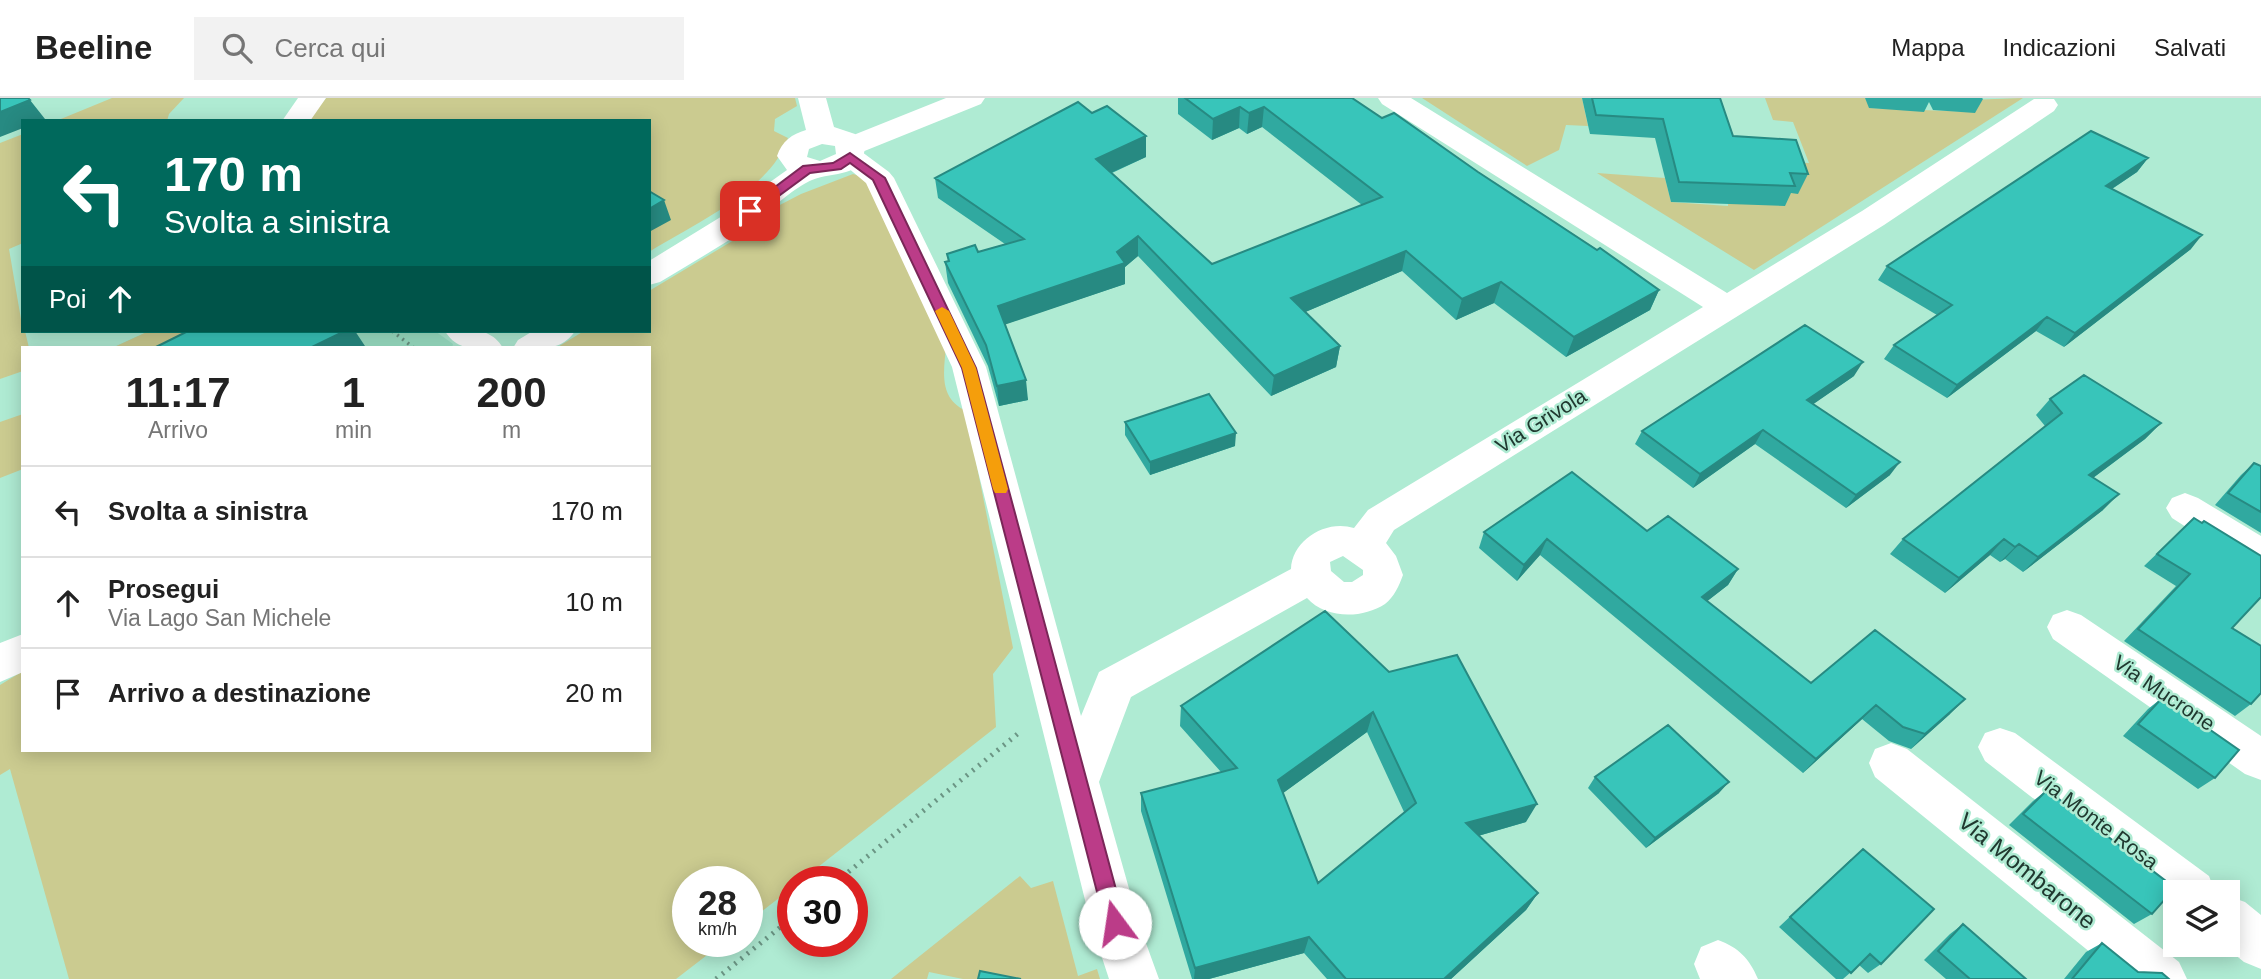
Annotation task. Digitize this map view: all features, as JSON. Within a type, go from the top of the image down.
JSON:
[{"type":"street","points":[[297,119],[312,98]]},
{"type":"street","points":[[812,98],[841,146],[879,178],[969,368],[1115,923],[1134,979]]},
{"type":"street","points":[[651,274],[730,225],[808,169],[794,162],[793,150],[804,140],[841,146],[971,98]]},
{"type":"street","points":[[1392,98],[1728,308]]},
{"type":"street","name":"Via Grivola","points":[[1363,545],[1381,520],[1873,218],[2044,105]]},
{"type":"street","points":[[465,333],[483,346]]},
{"type":"street","points":[[533,346],[555,333]]},
{"type":"street","points":[[2185,508],[2261,555]]},
{"type":"street","points":[[1345,540],[1363,545],[1374,553],[1382,574],[1379,585],[1370,593],[1344,599],[1330,595],[1311,577],[1309,563],[1315,550],[1328,542],[1345,540]]},
{"type":"street","points":[[1078,780],[1114,685],[1311,577]]},
{"type":"street","name":"Via Mucrone","points":[[2067,627],[2261,760]]},
{"type":"street","points":[[0,664],[21,652]]},
{"type":"street","name":"Via Monte Rosa","points":[[2000,747],[2176,880]]},
{"type":"street","name":"Via Mombarone","points":[[1891,762],[2162,979]]},
{"type":"street","points":[[2240,928],[2261,945]]},
{"type":"path","points":[[395,333],[411,346]]},
{"type":"path","points":[[856,866],[1056,703]]},
{"type":"path","points":[[716,979],[777,930]]},
{"type":"shaded area","points":[[112,98],[184,98],[168,119],[61,119]]},
{"type":"shaded area","points":[[326,98],[795,98],[797,106],[775,119],[774,131],[788,138],[779,157],[765,174],[729,204],[651,251],[651,119],[310,119]]},
{"type":"shaded area","points":[[1422,98],[1582,98],[1588,126],[1566,125],[1559,150],[1527,166]]},
{"type":"shaded area","points":[[1765,98],[1865,98],[1870,108],[1974,112],[1968,100],[2023,98],[1754,270],[1597,173],[1665,178],[1671,202],[1728,206],[1728,202],[1788,162],[1809,163],[1793,122],[1773,120]]},
{"type":"shaded area","points":[[21,135],[21,244],[9,249],[21,333],[25,333],[29,346],[21,346],[21,372],[0,379],[0,143]]},
{"type":"shaded area","points":[[853,174],[866,178],[946,346],[945,383],[951,399],[966,411],[1013,648],[993,674],[996,727],[819,866],[777,866],[777,900],[763,910],[763,866],[672,866],[672,957],[705,957],[676,979],[69,979],[10,769],[0,775],[0,685],[21,672],[21,752],[651,752],[651,346],[559,346],[581,333],[651,333],[651,290],[759,225],[755,218],[801,194]]},
{"type":"shaded area","points":[[145,333],[438,333],[453,344],[452,346],[116,346]]},
{"type":"shaded area","points":[[145,333],[236,333],[213,346],[116,346]]},
{"type":"shaded area","points":[[21,415],[21,470],[0,478],[0,422]]},
{"type":"shaded area","points":[[1020,876],[1031,888],[1053,881],[1078,976],[1097,969],[1100,979],[963,979],[929,972],[927,979],[891,979]]},
{"type":"building","points":[[0,98],[28,98],[30,100],[0,112]]},
{"type":"building","points":[[1185,98],[1352,98],[1382,118],[1394,113],[1478,172],[1597,250],[1600,248],[1659,290],[1574,337],[1501,282],[1462,299],[1406,251],[1291,298],[1340,346],[1274,376],[1138,236],[1117,252],[1125,263],[998,306],[1026,380],[997,386],[986,345],[945,262],[949,261],[947,254],[975,245],[978,252],[1024,239],[935,178],[1078,102],[1092,113],[1107,106],[1146,136],[1096,159],[1212,264],[1382,197],[1264,107],[1249,113],[1240,107],[1213,119]]},
{"type":"building","points":[[1592,98],[1720,98],[1733,136],[1796,140],[1808,174],[1790,173],[1795,186],[1679,182],[1663,119],[1596,115]]},
{"type":"building","points":[[2091,131],[2148,158],[2106,186],[2202,235],[2075,333],[2047,317],[1957,385],[1894,345],[1952,305],[1887,266]]},
{"type":"building","points":[[651,192],[664,200],[651,208]]},
{"type":"building","points":[[1805,325],[1863,362],[1807,400],[1900,462],[1856,495],[1763,430],[1700,474],[1642,431]]},
{"type":"building","points":[[184,333],[341,333],[314,346],[158,346]]},
{"type":"building","points":[[2084,375],[2161,423],[2089,475],[2119,494],[2038,557],[2019,544],[2015,547],[2004,539],[1959,578],[1903,539],[2062,413],[2050,399]]},
{"type":"building","points":[[1209,394],[1236,433],[1150,462],[1125,422]]},
{"type":"building","points":[[2254,463],[2261,466],[2261,512],[2228,493]]},
{"type":"building","points":[[1572,472],[1647,531],[1668,516],[1738,569],[1702,597],[1811,683],[1875,630],[1965,699],[1925,734],[1903,727],[1876,705],[1816,759],[1547,539],[1524,565],[1484,532]]},
{"type":"building","points":[[2194,518],[2202,523],[2204,521],[2261,556],[2261,597],[2232,628],[2261,646],[2261,693],[2251,704],[2138,629],[2190,574],[2157,554]]},
{"type":"building","points":[[1325,611],[1389,672],[1457,655],[1537,804],[1466,823],[1538,893],[1444,979],[1346,979],[1309,937],[1195,968],[1141,793],[1237,768],[1181,706]],"holes":[[[1373,712],[1416,803],[1318,883],[1278,780]]]},
{"type":"building","points":[[2163,697],[2239,750],[2215,778],[2138,724]]},
{"type":"building","points":[[1668,725],[1729,782],[1655,838],[1595,777]]},
{"type":"building","points":[[2047,790],[2165,880],[2163,902],[2152,914],[2023,814]]},
{"type":"building","points":[[1863,849],[1934,909],[1881,964],[1870,954],[1851,973],[1790,917]]},
{"type":"building","points":[[1963,924],[2026,979],[1970,979],[1938,951]]},
{"type":"building","points":[[2102,943],[2138,972],[2162,973],[2169,979],[2072,979]]},
{"type":"building","points":[[980,971],[1021,979],[978,979]]},
{"type":"slow traffic","points":[[942,311],[969,368],[1000,489]]},
{"type":"route","points":[[750,211],[808,169],[827,169],[850,157],[879,178],[969,368],[1115,923]]}]
